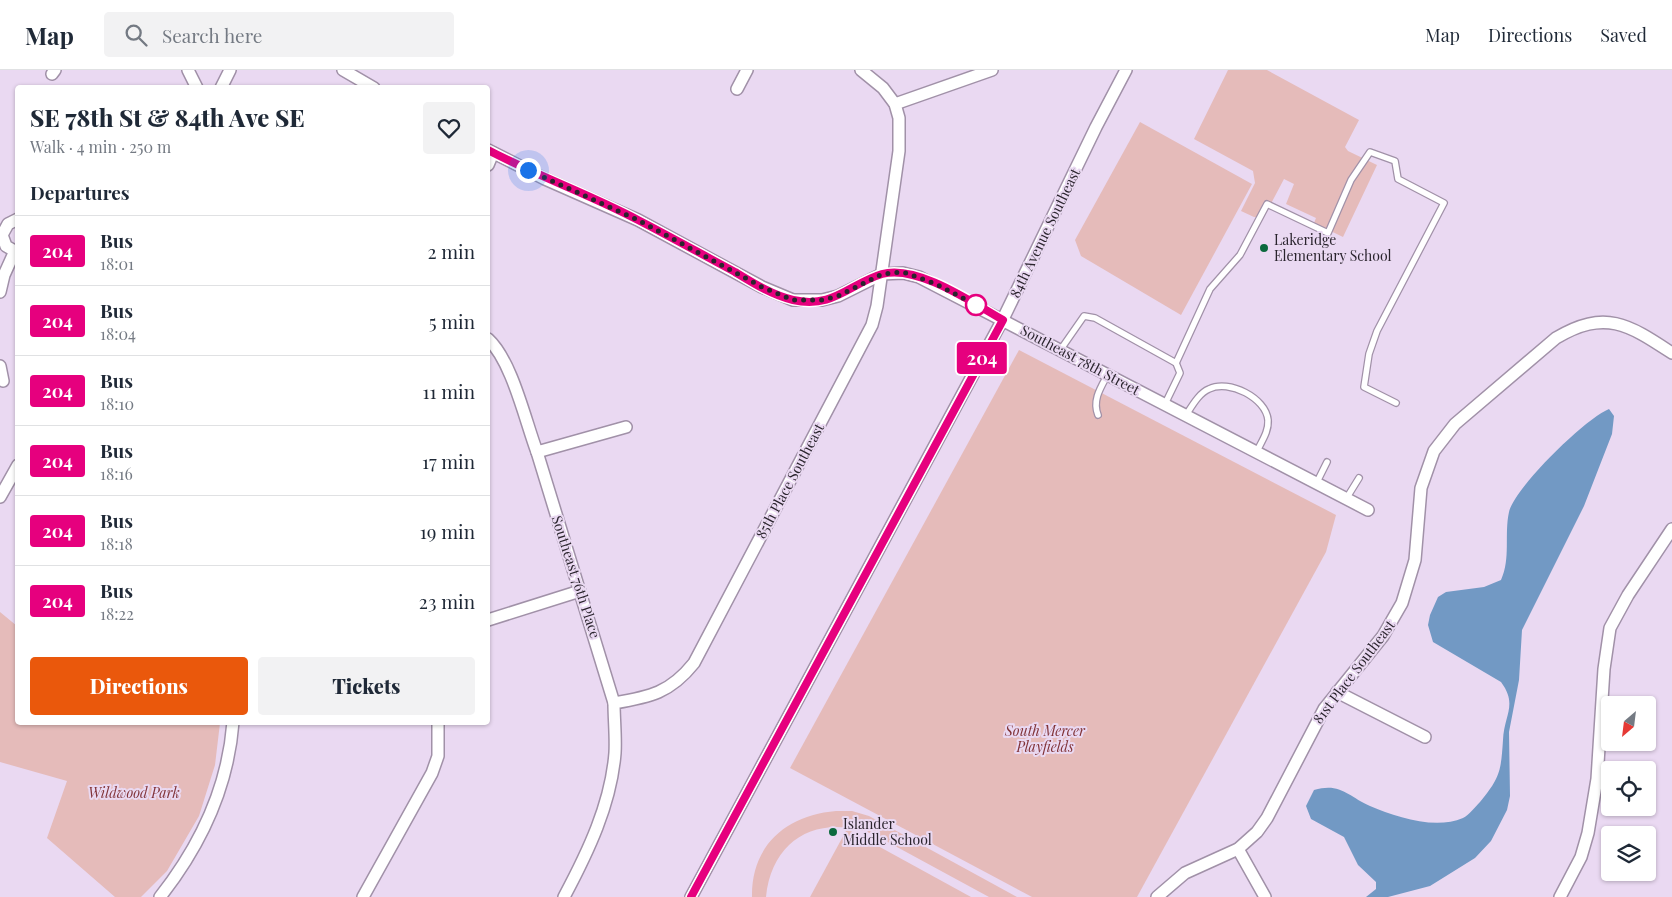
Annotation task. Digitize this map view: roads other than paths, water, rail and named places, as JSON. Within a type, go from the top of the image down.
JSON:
[{"type":"street","points":[[188,70],[196,85]]},
{"type":"street","points":[[222,85],[230,70]]},
{"type":"street","points":[[343,70],[369,85]]},
{"type":"street","points":[[738,89],[747,70]]},
{"type":"street","points":[[861,70],[884,88],[895,104],[992,70]]},
{"type":"street","name":"84th Avenue Southeast","points":[[691,897],[1003,320],[1096,127],[1126,70]]},
{"type":"street","name":"85th Place Southeast","points":[[614,703],[644,698],[662,692],[684,676],[694,663],[864,341],[877,306],[899,151],[899,118],[895,104]]},
{"type":"street","name":"Southeast 78th Street","points":[[490,151],[545,179],[638,220],[778,295],[806,302],[822,300],[838,296],[882,274],[903,272],[920,277],[1368,510]]},
{"type":"street","points":[[15,220],[2,227],[2,235],[6,246],[15,252]]},
{"type":"street","points":[[0,292],[4,275],[15,255]]},
{"type":"street","name":"81st Place Southeast","points":[[1157,897],[1185,873],[1238,849],[1257,832],[1267,818],[1310,733],[1337,692],[1383,636],[1402,603],[1415,560],[1421,488],[1434,451],[1455,424],[1556,338],[1574,328],[1594,321],[1614,323],[1632,329],[1672,353]]},
{"type":"street","name":"Southeast 76th Place","points":[[490,342],[501,356],[508,371],[536,452],[614,703]]},
{"type":"street","points":[[0,366],[3,381]]},
{"type":"street","points":[[536,452],[626,427]]},
{"type":"street","points":[[0,498],[15,470]]},
{"type":"street","points":[[1560,897],[1581,857],[1590,824],[1597,779],[1604,669],[1610,628],[1628,595],[1672,529]]},
{"type":"street","points":[[490,619],[580,591]]},
{"type":"street","points":[[1337,692],[1425,737]]},
{"type":"street","points":[[564,897],[600,819],[609,788],[615,753],[614,703]]},
{"type":"street","points":[[160,897],[178,875],[198,843],[214,808],[226,770],[233,725]]},
{"type":"street","points":[[363,897],[432,773],[438,756],[440,740],[438,725]]},
{"type":"street","points":[[1238,849],[1266,897]]},
{"type":"lane","points":[[1176,363],[1210,289],[1240,255],[1267,204],[1328,233],[1351,180],[1370,152],[1396,161],[1398,179],[1444,203],[1377,331],[1369,354],[1364,387],[1396,403]]},
{"type":"lane","points":[[1061,349],[1084,316],[1090,315],[1176,363],[1180,373],[1164,404]]},
{"type":"lane","points":[[1098,415],[1095,408],[1096,397],[1108,374]]},
{"type":"lane","points":[[1186,415],[1198,398],[1208,389],[1220,386],[1248,394],[1259,401],[1268,418],[1268,428],[1256,453]]},
{"type":"lane","points":[[1316,484],[1327,462]]},
{"type":"lane","points":[[1346,499],[1359,478]]},
{"type":"water","points":[[1609,409],[1614,416],[1612,434],[1584,506],[1522,630],[1519,680],[1509,732],[1510,796],[1507,810],[1491,841],[1475,858],[1430,886],[1388,897],[1366,897],[1376,889],[1376,882],[1358,865],[1344,837],[1311,819],[1306,806],[1314,790],[1331,788],[1344,791],[1370,806],[1403,818],[1440,823],[1465,817],[1487,794],[1496,780],[1500,767],[1504,731],[1509,710],[1509,697],[1501,682],[1433,642],[1428,625],[1430,615],[1438,597],[1446,592],[1484,587],[1501,580],[1507,555],[1509,512],[1514,501],[1552,455],[1584,426]]},
{"type":"place","name":"Lakeridge Elementary School","points":[[1264,248]]},
{"type":"place","name":"Islander Middle School","points":[[833,832]]},
{"type":"park label","name":"South Mercer Playfields","points":[[1045,740]]},
{"type":"park label","name":"Wildwood Park","points":[[134,793]]}]
